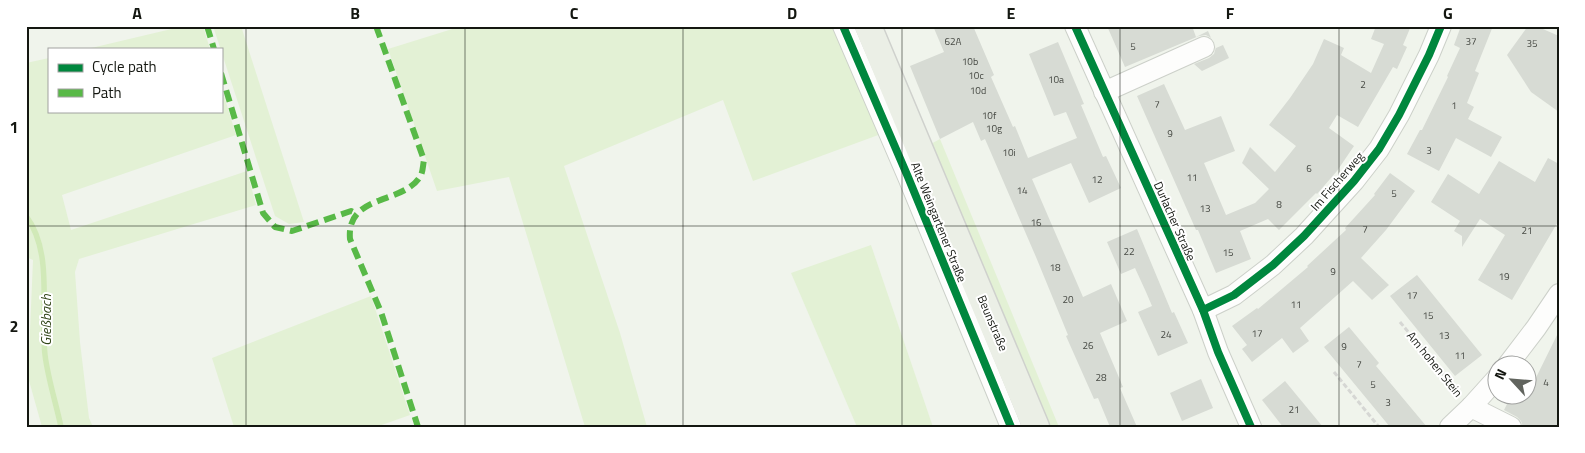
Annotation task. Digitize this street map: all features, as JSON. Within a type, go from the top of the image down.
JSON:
[{"type":"main road","name":"Beunstraße","points":[[868,26],[1036,427]]},
{"type":"street","name":"Alte Weingartener Straße","points":[[843,26],[908,176],[1011,427]]},
{"type":"street","name":"Durlacher Straße","points":[[1075,26],[1203,310],[1218,352],[1252,427]]},
{"type":"street","name":"Im Fischerweg","points":[[1203,310],[1234,294],[1273,265],[1304,236],[1354,182],[1379,149],[1399,115],[1429,55],[1441,26]]},
{"type":"street","points":[[1104,92],[1204,46]]},
{"type":"street","points":[[1515,356],[1559,294]]},
{"type":"street","name":"Am hohen Stein","points":[[1450,427],[1488,388]]},
{"type":"street","points":[[1471,407],[1511,427]]},
{"type":"path","points":[[1334,372],[1379,427]]},
{"type":"green space","points":[[184,26],[203,26],[210,48],[91,48]]},
{"type":"green space","points":[[213,26],[241,26],[304,222],[289,224],[275,216],[222,54],[222,48],[220,48]]},
{"type":"green space","points":[[462,26],[835,26],[881,134],[753,181],[723,100],[564,166],[620,333],[647,427],[585,427],[509,177],[437,191],[388,49]]},
{"type":"green space","points":[[48,58],[48,112],[222,112],[222,89],[236,135],[62,195],[71,230],[247,171],[256,205],[79,259],[75,272],[80,342],[89,418],[93,427],[42,427],[28,377],[33,260],[26,257],[26,63]]},
{"type":"green space","points":[[940,139],[1059,427],[1048,427],[929,145]]},
{"type":"green space","points":[[871,245],[933,427],[857,427],[791,273]]},
{"type":"green space","points":[[371,296],[410,415],[376,427],[234,427],[212,358]]},
{"type":"building","points":[[933,26],[973,26],[994,75],[991,77],[1028,158],[1077,138],[1066,112],[1054,116],[1029,54],[1058,42],[1084,104],[1081,105],[1103,157],[1106,156],[1121,188],[1089,203],[1071,163],[1032,179],[1083,297],[1111,284],[1127,321],[1100,333],[1123,387],[1120,388],[1137,427],[1110,427],[1098,398],[1094,399],[985,139],[981,141],[973,122],[940,139],[910,66],[944,52]]},
{"type":"building","points":[[1107,26],[1192,26],[1196,37],[1208,31],[1211,38],[1206,35],[1199,36],[1125,67]]},
{"type":"building","points":[[1376,26],[1411,26],[1403,45],[1407,47],[1397,69],[1393,67],[1358,127],[1337,115],[1329,128],[1354,146],[1337,171],[1317,194],[1279,230],[1268,219],[1240,231],[1251,259],[1216,273],[1137,96],[1164,84],[1185,130],[1221,116],[1235,151],[1204,163],[1226,215],[1255,203],[1269,189],[1242,163],[1250,147],[1275,172],[1296,146],[1269,125],[1313,64],[1324,39],[1344,48],[1341,55],[1371,73],[1384,44],[1371,39]]},
{"type":"building","points":[[1461,26],[1493,26],[1475,71],[1479,73],[1467,103],[1474,107],[1468,119],[1502,137],[1491,157],[1456,138],[1439,171],[1407,154],[1420,130],[1422,130],[1448,77],[1460,48],[1454,45]]},
{"type":"building","points":[[1528,26],[1536,26],[1559,36],[1559,112],[1531,92],[1507,55]]},
{"type":"building","points":[[1223,45],[1229,58],[1202,71],[1194,64],[1209,58],[1214,54],[1216,47]]},
{"type":"building","points":[[1548,158],[1559,164],[1559,220],[1512,300],[1478,280],[1505,235],[1480,219],[1462,247],[1462,236],[1454,231],[1460,221],[1431,202],[1448,174],[1479,194],[1499,161],[1535,182]]},
{"type":"building","points":[[1390,173],[1415,191],[1386,230],[1361,258],[1389,285],[1372,300],[1353,281],[1300,328],[1309,341],[1293,353],[1282,338],[1252,362],[1242,349],[1247,345],[1232,326],[1258,309],[1308,267],[1346,230],[1345,228],[1375,195]]},
{"type":"building","points":[[1137,229],[1172,313],[1174,312],[1188,343],[1158,356],[1138,312],[1152,306],[1146,292],[1135,268],[1121,274],[1107,242]]},
{"type":"building","points":[[1417,275],[1482,355],[1455,376],[1390,296]]},
{"type":"building","points":[[1349,327],[1379,363],[1376,366],[1427,427],[1390,427],[1324,347]]},
{"type":"building","points":[[1559,331],[1559,427],[1523,427],[1517,417],[1504,410],[1506,406],[1538,406],[1538,374]]},
{"type":"building","points":[[1201,379],[1213,408],[1182,421],[1170,393]]},
{"type":"building","points":[[1285,381],[1323,427],[1283,427],[1262,400]]},
{"type":"waterway","name":"Gießbach","points":[[26,216],[35,231],[43,265],[45,355],[61,427]]},
{"type":"marked path","points":[[207,26],[214,48]]},
{"type":"marked path","points":[[376,26],[424,160],[421,175],[413,184],[403,191],[366,206],[357,214],[351,224],[350,239],[381,312],[418,427]]},
{"type":"marked path","points":[[222,76],[263,213],[275,227],[292,231],[351,211],[357,214]]},
{"type":"cycle path","points":[[843,26],[908,177],[1011,427]]},
{"type":"cycle path","points":[[1075,26],[1203,310],[1218,352],[1251,427]]},
{"type":"cycle path","points":[[1203,310],[1234,295],[1273,265],[1304,236],[1354,181],[1379,149],[1399,115],[1429,55],[1441,26]]}]
